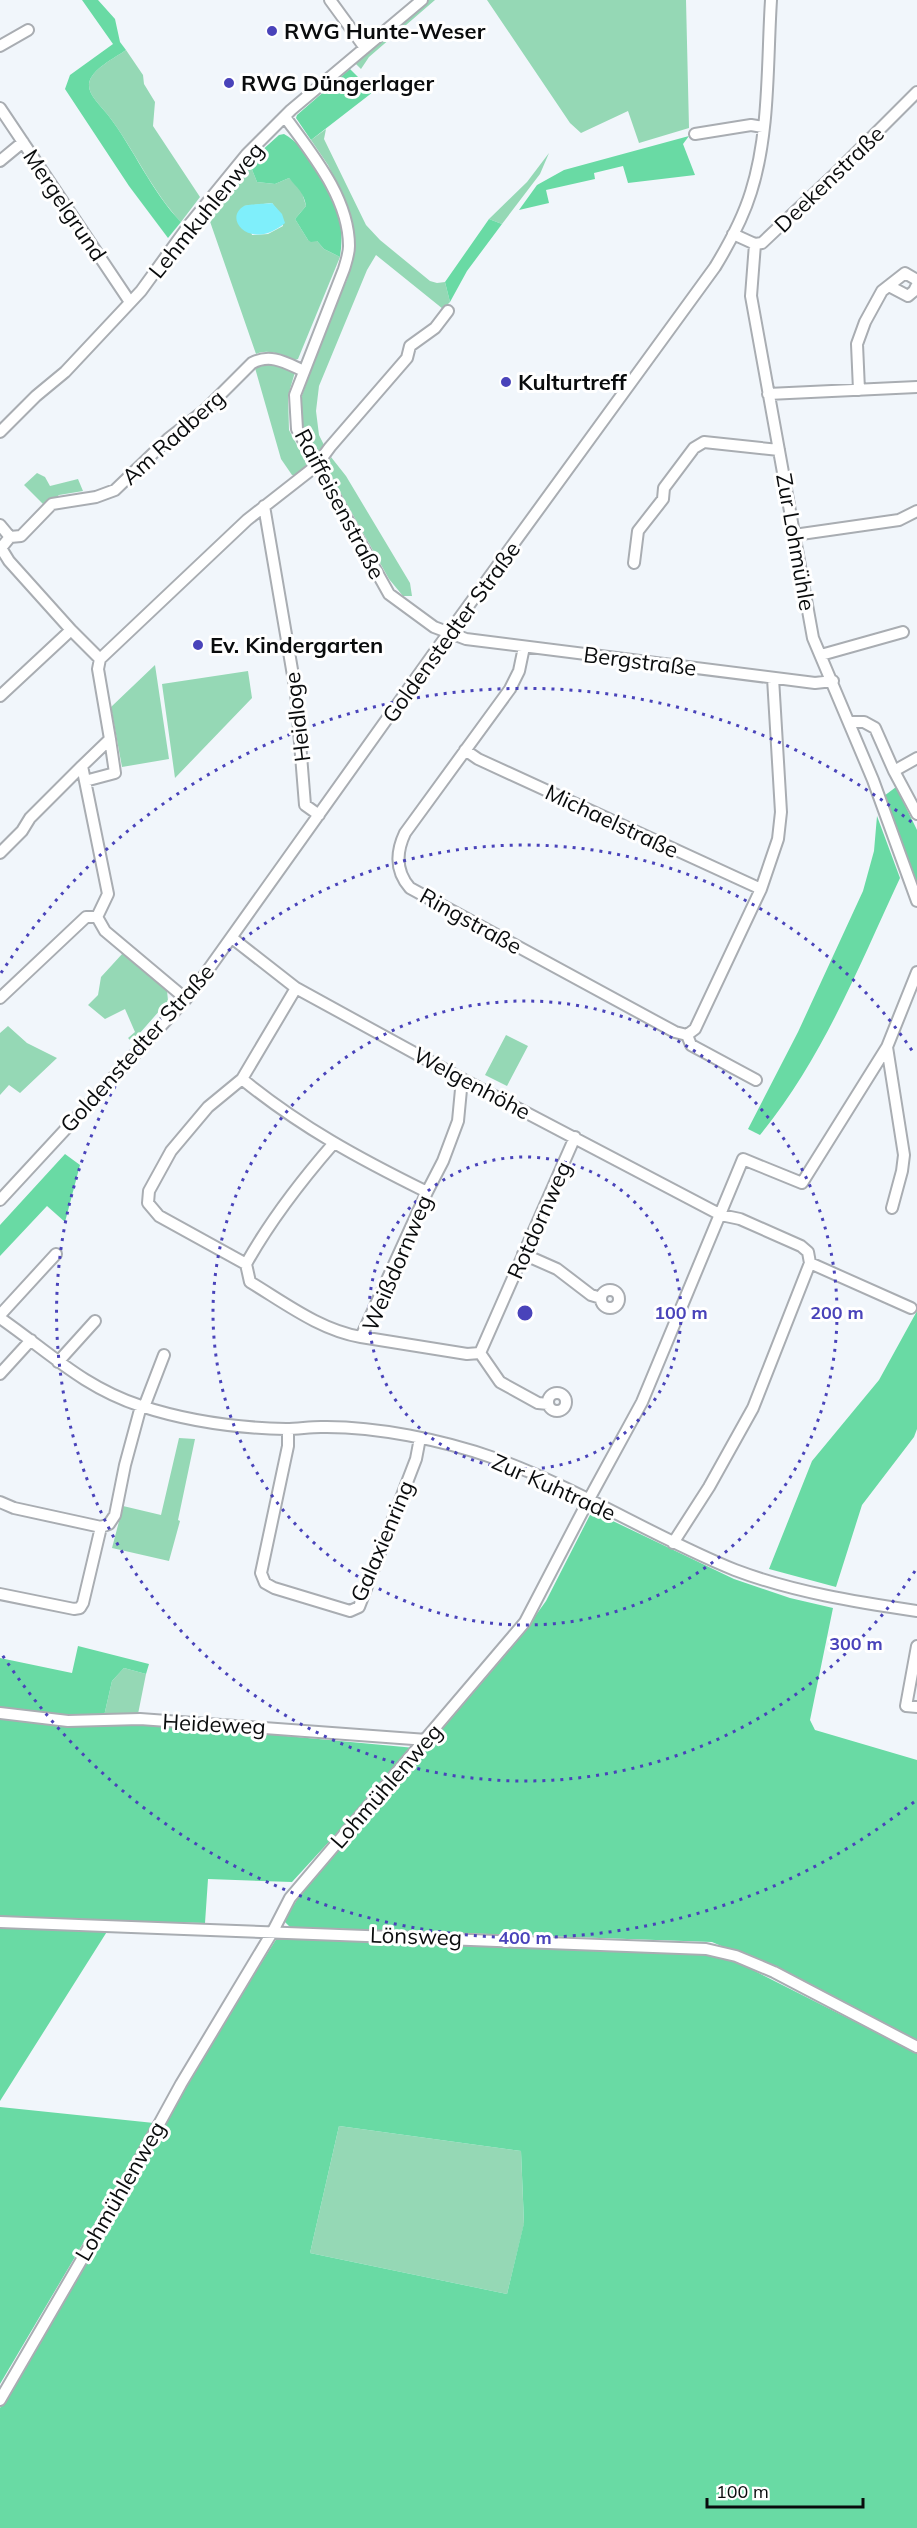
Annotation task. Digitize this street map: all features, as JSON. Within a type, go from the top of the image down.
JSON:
[{"type":"street","points":[[330,0],[365,48]]},
{"type":"street","name":"Lehmkuhlenweg","points":[[0,432],[64,372],[130,302],[160,268],[189,225],[240,161],[285,117],[422,0]]},
{"type":"street","name":"Goldenstedter Straße","points":[[0,1200],[186,999],[232,938],[448,633],[702,285],[734,234],[755,181],[763,127],[771,0]]},
{"type":"street","points":[[0,46],[28,30]]},
{"type":"street","name":"Deekenstraße","points":[[734,234],[754,244],[762,243],[917,92]]},
{"type":"street","name":"Mergelgrund","points":[[0,108],[130,302]]},
{"type":"street","name":"Raiffeisenstraße","points":[[285,117],[323,172],[339,201],[349,248],[344,269],[295,394],[297,429],[389,594],[434,627],[448,633]]},
{"type":"street","points":[[695,134],[751,125],[763,127]]},
{"type":"street","points":[[0,161],[23,142]]},
{"type":"street","name":"Zur Lohmühle","points":[[754,244],[751,296],[813,638],[850,722],[917,901]]},
{"type":"street","points":[[859,390],[857,344],[865,322],[882,291],[905,273],[917,280]]},
{"type":"street","points":[[889,286],[908,296],[917,285]]},
{"type":"street","points":[[85,781],[115,773],[98,669],[100,659],[264,506],[316,466],[407,358],[410,346],[435,328],[448,311]]},
{"type":"street","name":"Am Radberg","points":[[10,537],[21,536],[52,504],[96,497],[115,490],[168,439],[206,410],[252,363],[261,358],[274,358],[304,370]]},
{"type":"street","points":[[768,394],[917,387]]},
{"type":"street","points":[[634,563],[638,531],[663,499],[664,488],[694,448],[704,442],[779,450]]},
{"type":"street","name":"Heidloge","points":[[264,506],[296,693],[305,805],[319,815]]},
{"type":"street","points":[[794,535],[899,520],[917,511]]},
{"type":"street","points":[[0,525],[10,537],[1,549],[9,561],[70,630],[100,659]]},
{"type":"street","points":[[0,696],[70,630]]},
{"type":"street","points":[[820,655],[903,632]]},
{"type":"street","name":"Bergstraße","points":[[448,633],[465,639],[524,647],[815,683],[833,681]]},
{"type":"street","name":"Ringstraße","points":[[524,647],[519,671],[510,690],[403,838],[397,858],[402,879],[410,888],[675,1032],[687,1035],[691,1045],[756,1080]]},
{"type":"street","points":[[687,1035],[695,1029],[761,889],[778,839],[781,812],[773,678]]},
{"type":"street","points":[[850,722],[864,722],[875,728],[917,814]]},
{"type":"street","points":[[0,853],[22,831],[30,818],[110,739]]},
{"type":"street","name":"Michaelstraße","points":[[465,750],[478,759],[761,889]]},
{"type":"street","points":[[894,771],[917,758]]},
{"type":"street","points":[[82,766],[108,894],[97,917]]},
{"type":"street","points":[[0,998],[86,917],[97,917]]},
{"type":"street","points":[[97,917],[105,931],[186,999]]},
{"type":"street","name":"Welgenhöhe","points":[[232,938],[296,988],[462,1079],[721,1215],[740,1219],[801,1246],[808,1252],[810,1263]]},
{"type":"street","points":[[892,1208],[902,1172],[903,1155],[887,1047],[917,972]]},
{"type":"street","points":[[246,1264],[159,1216],[148,1203],[149,1191],[171,1151],[208,1107],[242,1079],[296,988]]},
{"type":"street","name":"Lohmühlenweg","points":[[0,2400],[290,1898],[427,1740],[525,1622],[642,1402],[743,1159],[802,1183],[887,1047]]},
{"type":"street","points":[[242,1079],[280,1110],[333,1144],[427,1192]]},
{"type":"street","name":"Weißdornweg","points":[[462,1079],[458,1121],[443,1161],[361,1337],[467,1354],[480,1353]]},
{"type":"street","name":"Rotdornweg","points":[[480,1353],[575,1137]]},
{"type":"street","points":[[333,1144],[283,1205],[262,1235],[246,1264],[250,1282],[303,1315],[342,1334],[361,1337]]},
{"type":"street","name":"Zur Kuhtrade","points":[[56,1254],[0,1316],[79,1378],[142,1406],[182,1418],[238,1426],[288,1429],[322,1427],[420,1438],[493,1458],[545,1479],[673,1543],[768,1582],[917,1611]]},
{"type":"street","points":[[523,1254],[557,1269],[591,1295],[601,1298]]},
{"type":"street","points":[[673,1543],[709,1487],[753,1408],[810,1263],[911,1308]]},
{"type":"street","points":[[58,1362],[95,1321]]},
{"type":"street","points":[[0,1374],[31,1340]]},
{"type":"street","points":[[480,1353],[500,1382],[538,1403],[548,1404]]},
{"type":"street","points":[[0,1502],[14,1508],[101,1527],[109,1524],[115,1515],[125,1465],[142,1406],[164,1355]]},
{"type":"street","name":"Galaxienring","points":[[288,1429],[288,1446],[261,1573],[265,1583],[274,1588],[350,1611],[359,1607],[416,1459],[420,1438]]},
{"type":"street","points":[[0,1594],[74,1609],[80,1608],[83,1604],[101,1527]]},
{"type":"street","points":[[917,1646],[906,1706],[917,1707]]},
{"type":"street","name":"Heideweg","points":[[0,1713],[68,1721],[140,1719],[427,1740]]},
{"type":"street","name":"Lönsweg","points":[[0,1922],[559,1941],[718,1951],[774,1972],[917,2047]]},
{"type":"green space","points":[[82,0],[98,0],[115,19],[120,42],[126,50],[94,73],[89,88],[161,197],[181,222],[168,238],[129,186],[65,89],[70,75],[113,44]]},
{"type":"green space","points":[[428,0],[435,0],[369,57],[361,69],[354,62]]},
{"type":"green space","points":[[487,0],[686,0],[689,128],[639,143],[628,111],[581,133],[570,123]]},
{"type":"green space","points":[[126,50],[143,75],[144,84],[155,102],[153,126],[200,197],[181,222],[161,197],[89,88],[94,73]]},
{"type":"green space","points":[[350,69],[373,92],[311,140],[296,118],[297,115]]},
{"type":"green space","points":[[326,129],[324,139],[366,225],[380,240],[430,281],[445,282],[450,302],[443,309],[376,255],[367,270],[319,386],[316,411],[319,435],[324,445],[321,452],[314,451],[303,431],[300,401],[333,309],[347,280],[354,247],[353,229],[344,198],[328,165],[311,140]]},
{"type":"green space","points":[[284,134],[293,140],[311,160],[333,197],[341,224],[340,257],[324,249],[317,241],[308,240],[295,219],[306,206],[304,197],[289,178],[275,184],[257,182],[249,162],[279,135]]},
{"type":"green space","points":[[689,136],[683,144],[695,175],[628,183],[623,166],[594,173],[595,179],[546,190],[549,203],[519,210],[537,185],[564,170]]},
{"type":"green space","points":[[549,153],[540,174],[502,224],[489,219],[527,182]]},
{"type":"green space","points":[[249,162],[257,182],[275,184],[289,178],[301,189],[306,206],[295,219],[308,240],[317,241],[324,249],[340,257],[298,359],[270,352],[256,354],[206,210]],"holes":[[[272,203],[278,211],[283,226],[268,234],[252,235],[244,206]]]},
{"type":"green space","points":[[489,219],[502,224],[467,271],[450,302],[445,282]]},
{"type":"green space","points":[[272,362],[295,372],[288,396],[289,430],[307,464],[298,476],[292,475],[281,459],[255,368],[260,364]]},
{"type":"green space","points":[[331,457],[346,476],[410,583],[412,596],[403,596],[389,579],[326,467]]},
{"type":"green space","points":[[37,473],[45,477],[50,486],[78,479],[83,491],[59,495],[45,506],[24,485]]},
{"type":"green space","points":[[155,665],[169,759],[122,767],[111,707]]},
{"type":"green space","points":[[248,671],[252,698],[175,778],[162,684]]},
{"type":"green space","points":[[896,787],[917,830],[917,885],[884,796]]},
{"type":"green space","points":[[877,816],[900,878],[821,1043],[803,1075],[760,1135],[748,1129],[798,1032],[863,891],[874,851]]},
{"type":"green space","points":[[123,953],[167,990],[168,1001],[132,1042],[128,1038],[135,1032],[125,1009],[105,1019],[88,1005],[98,995],[101,977]]},
{"type":"green space","points":[[8,1026],[27,1043],[57,1058],[20,1093],[9,1085],[0,1095],[0,1033]]},
{"type":"green space","points":[[506,1035],[528,1046],[507,1086],[485,1075]]},
{"type":"green space","points":[[65,1154],[80,1165],[65,1222],[47,1206],[0,1256],[0,1225]]},
{"type":"green space","points":[[917,1311],[917,1429],[914,1437],[862,1505],[836,1587],[769,1569],[812,1461],[879,1380]]},
{"type":"green space","points":[[179,1438],[195,1439],[178,1520],[180,1521],[169,1561],[112,1548],[123,1506],[161,1515]]},
{"type":"green space","points":[[592,1511],[734,1579],[790,1598],[833,1608],[810,1720],[815,1730],[917,1760],[917,2043],[773,1968],[712,1942],[290,1927],[284,1921],[298,1898],[518,1640],[546,1601]]},
{"type":"green space","points":[[78,1646],[149,1664],[146,1674],[124,1668],[112,1681],[104,1716],[69,1717],[0,1711],[0,1658],[72,1673]]},
{"type":"green space","points":[[124,1668],[146,1674],[138,1714],[104,1716],[112,1681]]},
{"type":"green space","points":[[0,1716],[137,1722],[415,1748],[292,1882],[208,1879],[205,1923],[0,1918]]},
{"type":"green space","points":[[0,1926],[108,1930],[0,2101]]},
{"type":"green space","points":[[277,1938],[699,1952],[735,1961],[917,2053],[917,2528],[0,2528],[0,2408],[206,2050]],"holes":[[[339,2126],[521,2151],[524,2223],[507,2294],[310,2253]]]},
{"type":"green space","points":[[0,2107],[154,2123],[0,2384]]},
{"type":"green space","points":[[339,2126],[521,2151],[524,2224],[507,2294],[310,2253]]},
{"type":"water","points":[[272,203],[282,214],[285,223],[273,231],[251,234],[238,225],[236,218],[244,206]]},
{"type":"place","name":"RWG Hunte-Weser","points":[[272,31]]},
{"type":"place","name":"RWG Düngerlager","points":[[229,83]]},
{"type":"place","name":"Kulturtreff","points":[[506,382]]},
{"type":"place","name":"Ev. Kindergarten","points":[[198,645]]}]
